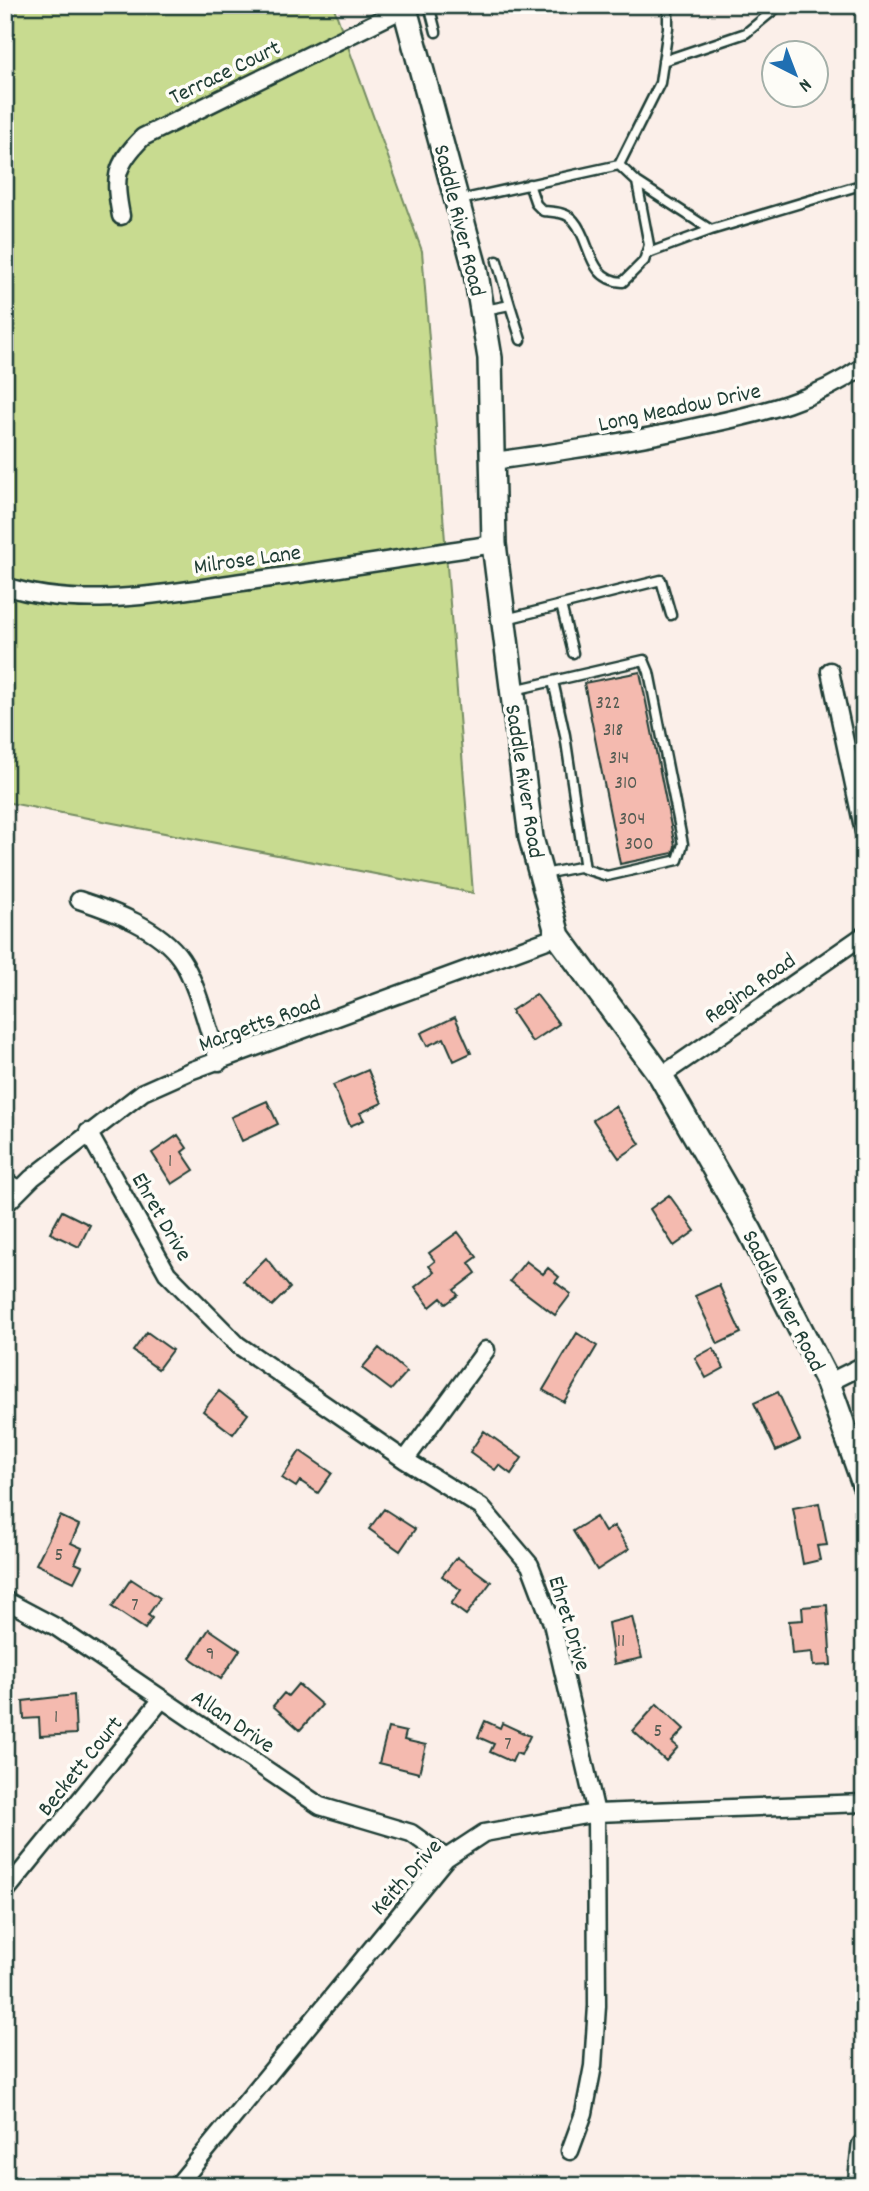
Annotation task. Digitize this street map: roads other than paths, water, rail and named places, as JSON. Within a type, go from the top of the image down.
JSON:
[{"type":"main road","name":"Saddle River Road","points":[[406,11],[475,268],[490,358],[494,544],[531,838],[558,936],[661,1076],[750,1231],[828,1383],[864,1484]]},
{"type":"main road","points":[[860,2186],[864,2146]]},
{"type":"street","name":"Terrace Court","points":[[121,216],[115,180],[126,154],[143,137],[406,11]]},
{"type":"street","name":"Long Meadow Drive","points":[[494,461],[617,445],[767,410],[810,398],[839,384],[864,366]]},
{"type":"street","name":"Milrose Lane","points":[[5,586],[93,598],[158,594],[494,544]]},
{"type":"street","points":[[830,671],[864,832]]},
{"type":"street","points":[[79,900],[121,913],[151,932],[181,959],[219,1062]]},
{"type":"street","name":"Regina Road","points":[[661,1076],[864,935]]},
{"type":"street","name":"Margetts Road","points":[[5,1205],[88,1132],[144,1092],[558,936]]},
{"type":"street","name":"Ehret Drive","points":[[88,1132],[167,1273],[238,1345],[405,1460],[481,1507],[530,1565],[552,1623],[596,1813],[597,2006],[593,2066],[584,2113],[570,2151]]},
{"type":"street","points":[[405,1460],[486,1350]]},
{"type":"street","points":[[828,1383],[864,1365]]},
{"type":"street","name":"Allan Drive","points":[[5,1600],[56,1627],[320,1806],[411,1833],[446,1858]]},
{"type":"street","name":"Beckett Court","points":[[5,1892],[162,1699]]},
{"type":"street","name":"Keith Drive","points":[[177,2186],[446,1858],[484,1833],[596,1813],[864,1803]]},
{"type":"lane","points":[[619,165],[660,83],[668,5]]},
{"type":"lane","points":[[663,61],[746,33],[780,5]]},
{"type":"lane","points":[[406,11],[429,8],[436,32]]},
{"type":"lane","points":[[619,165],[637,182],[711,230]]},
{"type":"lane","points":[[457,201],[619,165]]},
{"type":"lane","points":[[529,184],[536,204],[543,211],[563,213],[574,221],[591,262],[613,282],[623,282],[635,274],[649,246],[637,182]]},
{"type":"lane","points":[[646,254],[711,230],[864,184]]},
{"type":"lane","points":[[497,261],[521,340]]},
{"type":"lane","points":[[482,310],[510,305]]},
{"type":"lane","points":[[503,620],[661,580],[671,615]]},
{"type":"lane","points":[[561,606],[573,653]]},
{"type":"lane","points":[[512,690],[644,660],[683,844],[678,860],[658,866],[607,876],[579,867],[541,875]]},
{"type":"lane","points":[[552,681],[565,735],[585,869]]},
{"type":"lane","points":[[5,1177],[23,1187]]}]
